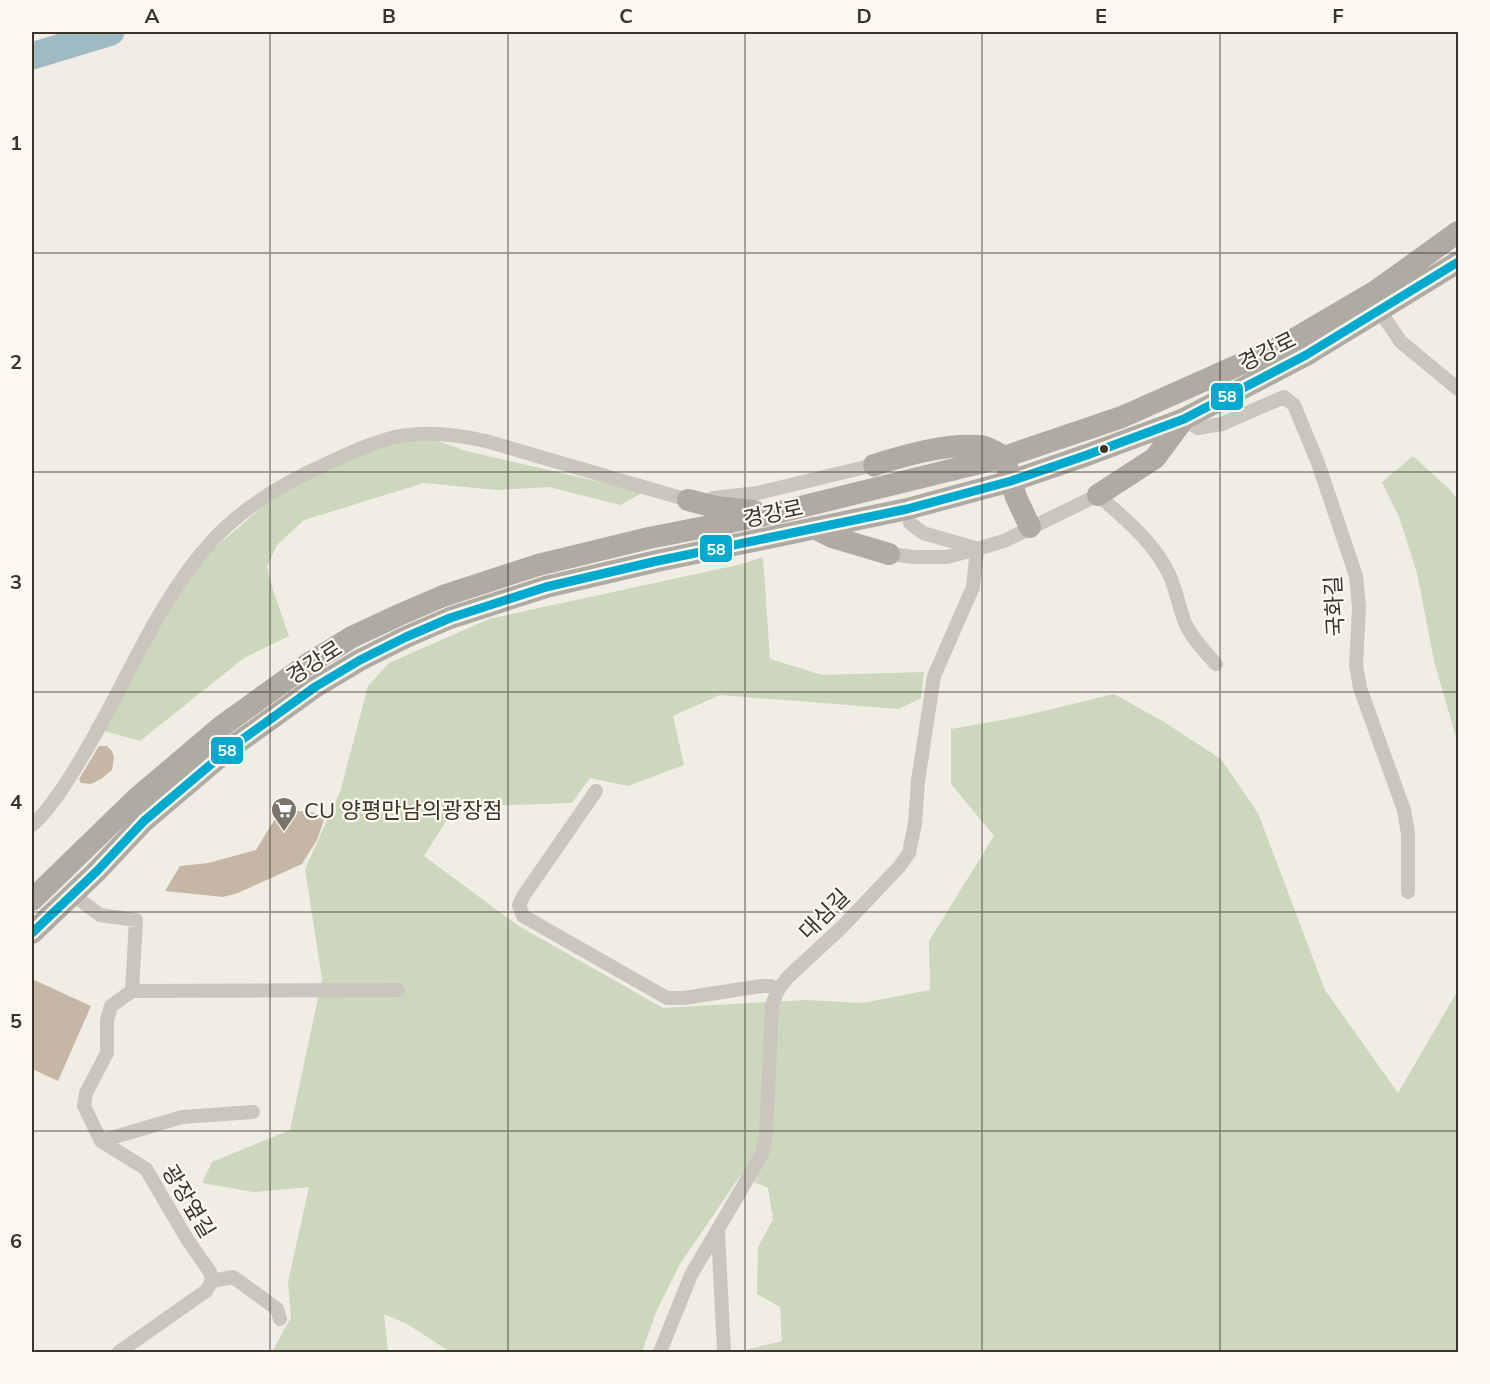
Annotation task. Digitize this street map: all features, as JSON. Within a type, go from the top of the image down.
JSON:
[{"type":"highway","name":"경강로","points":[[32,900],[137,798],[213,733],[308,664],[352,637],[443,596],[508,574],[649,538],[776,513],[1004,457],[1122,417],[1284,345],[1376,291],[1458,232]]},
{"type":"highway","name":"경강로","points":[[32,933],[98,872],[144,821],[229,749],[315,687],[360,660],[450,618],[536,590],[657,561],[907,509],[1011,481],[1184,419],[1306,355],[1458,262]]},
{"type":"highway","points":[[1098,495],[1155,458],[1184,419]]},
{"type":"highway","points":[[874,468],[906,456],[981,446],[1004,457],[1016,497],[1030,527]]},
{"type":"highway","points":[[688,500],[716,507],[776,513]]},
{"type":"highway","points":[[814,528],[832,537],[890,554]]},
{"type":"street","points":[[1379,310],[1401,342],[1458,389]]},
{"type":"street","name":"국화길","points":[[1184,419],[1198,428],[1222,424],[1284,397],[1294,405],[1318,463],[1356,576],[1359,608],[1356,665],[1360,688],[1404,810],[1409,842],[1408,892]]},
{"type":"street","points":[[32,825],[63,786],[93,738],[171,596],[211,542],[252,505],[313,470],[364,447],[406,434],[430,432],[456,434],[688,500],[758,493],[874,468]]},
{"type":"street","points":[[890,554],[947,557],[977,549],[1004,541],[1098,495],[1141,532],[1156,552],[1169,574],[1186,625],[1216,664]]},
{"type":"street","points":[[910,523],[923,533],[977,549]]},
{"type":"street","name":"대심길","points":[[660,1353],[691,1275],[762,1155],[766,1135],[772,1005],[778,990],[788,977],[824,945],[899,867],[909,853],[915,824],[918,781],[934,676],[974,587],[977,549]]},
{"type":"street","points":[[596,791],[524,895],[519,905],[524,916],[667,998],[684,998],[761,986],[771,986],[778,990]]},
{"type":"street","points":[[72,894],[100,915],[136,920],[132,991]]},
{"type":"street","points":[[253,1112],[182,1117],[101,1141],[84,1106],[86,1093],[107,1053],[107,1020],[111,1006],[132,991],[398,990]]},
{"type":"street","name":"광장옆길","points":[[101,1141],[146,1169],[187,1239],[210,1272],[212,1281]]},
{"type":"street","points":[[718,1232],[724,1353]]},
{"type":"street","points":[[119,1353],[206,1291],[212,1281],[234,1277],[278,1309],[280,1319]]},
{"type":"green space","points":[[407,437],[432,439],[466,451],[644,492],[620,505],[549,487],[496,490],[424,483],[304,520],[277,545],[267,567],[289,636],[244,658],[140,741],[90,727],[163,613],[209,553],[269,501],[312,474]]},
{"type":"green space","points":[[1413,456],[1458,500],[1458,744],[1434,661],[1417,573],[1399,517],[1382,482]]},
{"type":"green space","points":[[763,557],[770,659],[822,675],[924,672],[921,698],[899,709],[720,695],[673,716],[684,765],[628,786],[590,778],[572,803],[455,807],[424,856],[517,925],[663,1008],[806,1000],[862,1003],[930,990],[929,941],[994,836],[951,784],[951,729],[1023,716],[1114,694],[1164,722],[1221,759],[1258,813],[1325,990],[1398,1093],[1458,990],[1458,1352],[737,1352],[782,1341],[780,1307],[757,1294],[758,1247],[773,1219],[768,1188],[740,1176],[680,1264],[656,1312],[642,1352],[449,1351],[407,1324],[384,1314],[388,1352],[272,1352],[291,1317],[288,1282],[309,1187],[253,1192],[202,1183],[212,1162],[290,1130],[322,979],[305,869],[340,792],[368,686],[389,663],[489,619],[742,564]]},
{"type":"building","points":[[99,746],[107,746],[112,751],[114,757],[112,770],[91,784],[81,783],[79,779]]},
{"type":"building","points":[[289,810],[326,814],[317,840],[302,864],[238,893],[223,897],[165,891],[180,866],[208,863],[256,850],[278,814]]},
{"type":"building","points":[[32,979],[91,1006],[58,1081],[32,1069]]},
{"type":"waterway","points":[[32,56],[111,32]]},
{"type":"transit line","name":"58","points":[[32,933],[97,871],[144,821],[229,749],[315,687],[360,660],[406,637],[450,618],[546,587],[657,561],[907,509],[1011,481],[1087,455],[1184,419],[1306,355],[1458,262]]},
{"type":"place","name":"CU 양평만남의광장점","points":[[284,833]]}]
